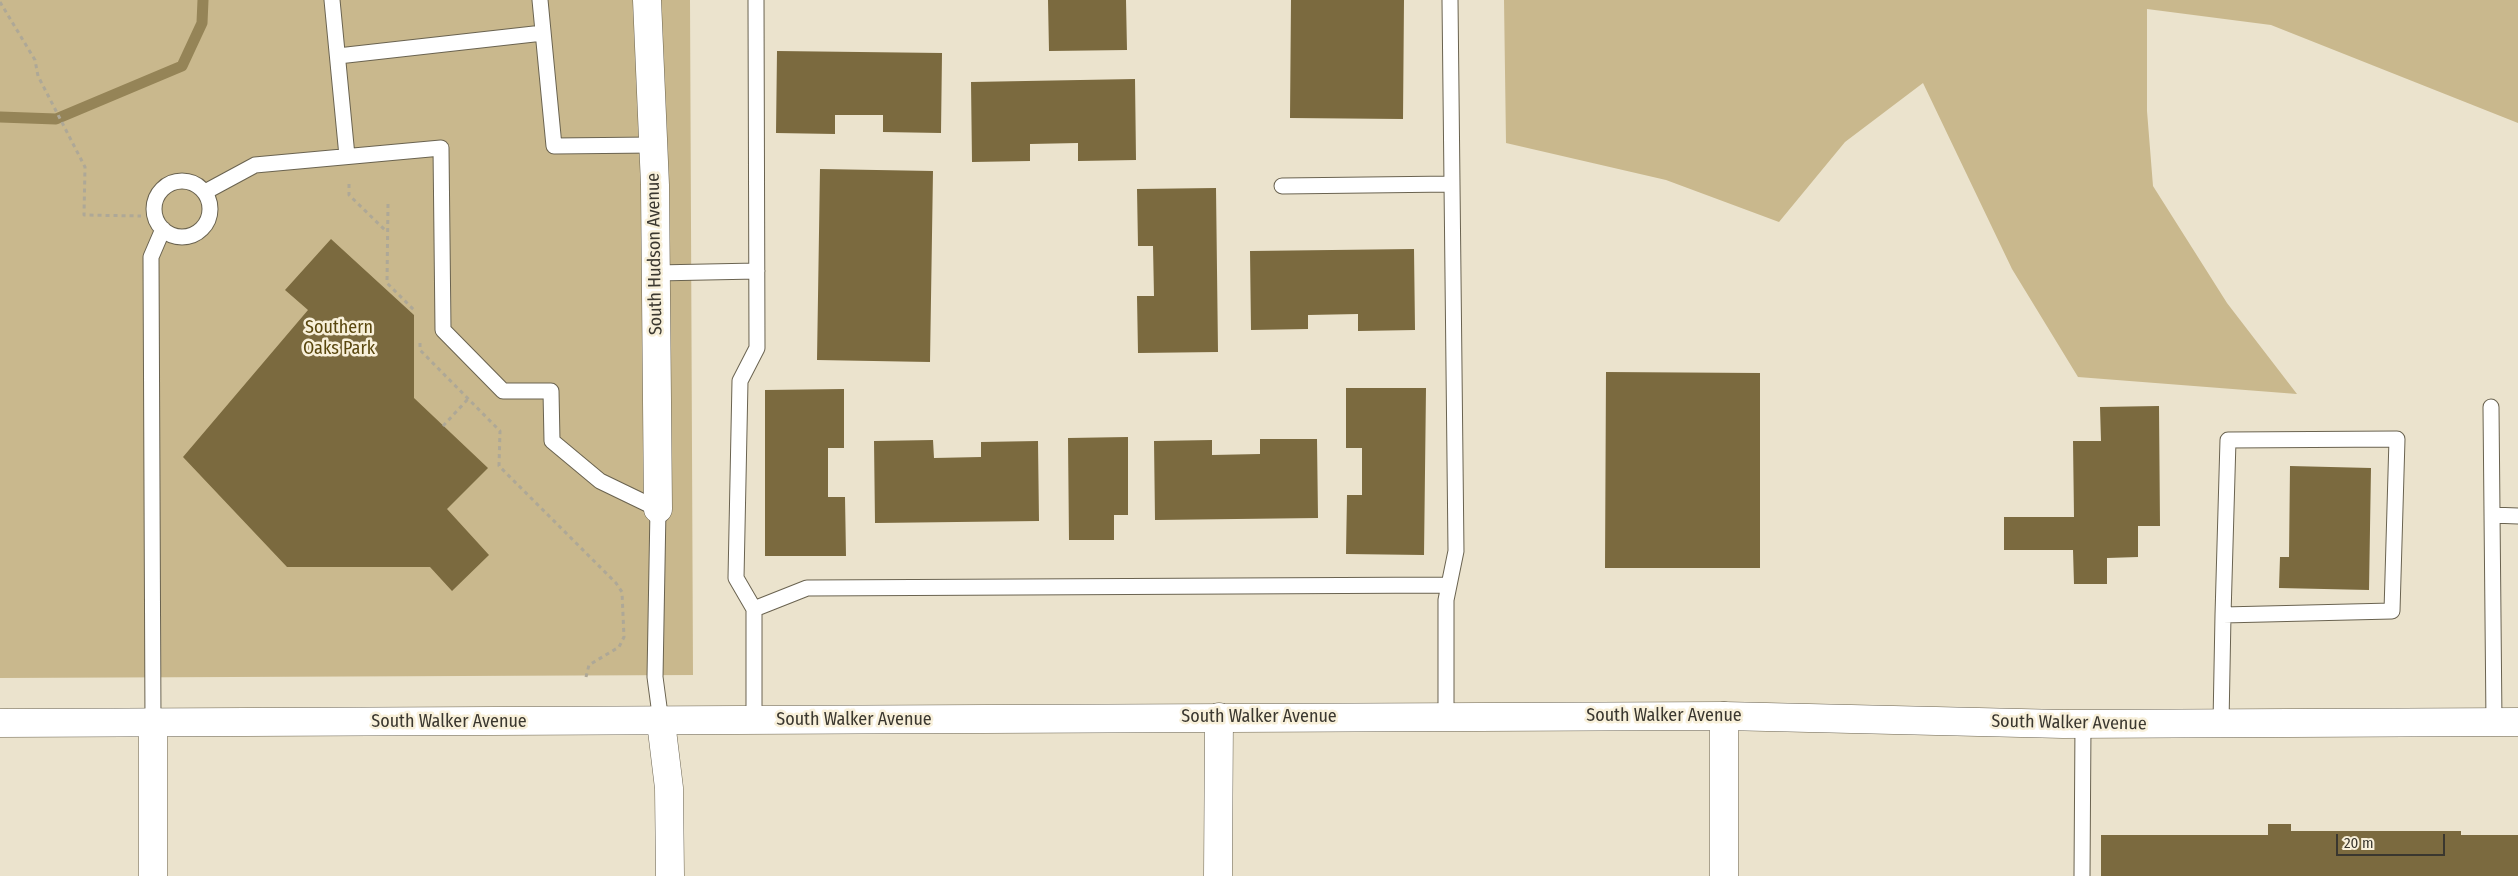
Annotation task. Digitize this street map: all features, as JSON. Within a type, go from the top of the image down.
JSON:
[{"type":"main road","name":"South Hudson Avenue","points":[[647,0],[656,273],[658,509]]},
{"type":"main road","name":"South Walker Avenue","points":[[0,724],[153,722],[661,722],[1446,716],[1724,716],[2083,724],[2506,722]]},
{"type":"main road","points":[[1724,716],[1724,876]]},
{"type":"main road","points":[[1218,876],[1219,717]]},
{"type":"main road","points":[[153,722],[153,876]]},
{"type":"main road","points":[[661,722],[669,788],[670,876]]},
{"type":"lane","points":[[332,0],[347,156]]},
{"type":"lane","points":[[540,0],[554,146],[653,145]]},
{"type":"lane","points":[[754,720],[754,609],[736,578],[740,381],[757,348],[756,0]]},
{"type":"lane","points":[[1446,716],[1446,600],[1456,551],[1450,0]]},
{"type":"lane","points":[[338,56],[543,33]]},
{"type":"lane","points":[[205,192],[255,165],[441,148],[444,330],[503,391],[551,391],[552,441],[600,481],[658,509],[655,677],[661,722]]},
{"type":"lane","points":[[189,181],[205,192],[209,200],[210,212],[208,221],[200,231],[189,236],[177,237],[163,229],[154,216],[154,207],[158,194],[173,182],[189,181]]},
{"type":"lane","points":[[1282,186],[1452,184]]},
{"type":"lane","points":[[153,722],[151,258],[163,229]]},
{"type":"lane","points":[[656,273],[757,271]]},
{"type":"lane","points":[[2491,407],[2492,515],[2506,722]]},
{"type":"lane","points":[[2221,724],[2223,614],[2228,440],[2397,439],[2392,611],[2223,614]]},
{"type":"lane","points":[[2492,515],[2518,516]]},
{"type":"lane","points":[[754,609],[807,588],[1449,585]]},
{"type":"lane","points":[[2082,876],[2083,724]]},
{"type":"path","points":[[0,2],[35,60],[38,76],[86,167],[84,215],[154,216]]},
{"type":"path","points":[[347,156],[349,195],[387,232]]},
{"type":"path","points":[[388,204],[387,283],[419,314]]},
{"type":"path","points":[[420,341],[420,350],[500,431],[499,466],[616,583],[622,592],[624,637],[620,647],[589,664],[586,677]]},
{"type":"path","points":[[444,426],[468,399]]},
{"type":"green space","name":"Southern Oaks Park","points":[[0,0],[690,0],[693,675],[0,678]]},
{"type":"green space","points":[[1504,0],[2518,0],[2518,123],[2271,25],[2147,9],[2147,111],[2153,186],[2227,303],[2297,394],[2078,377],[2012,269],[1923,83],[1845,142],[1779,222],[1666,180],[1506,143]]},
{"type":"building","points":[[1048,0],[1126,0],[1127,50],[1049,51]]},
{"type":"building","points":[[1291,0],[1404,0],[1403,119],[1290,118]]},
{"type":"building","points":[[777,51],[942,53],[941,133],[883,132],[883,115],[835,115],[835,134],[776,133]]},
{"type":"building","points":[[1135,79],[1136,160],[1078,161],[1078,143],[1030,144],[1030,161],[972,162],[971,82]]},
{"type":"building","points":[[820,169],[933,171],[930,362],[817,360]]},
{"type":"building","points":[[1216,188],[1218,352],[1138,353],[1137,296],[1154,296],[1153,246],[1138,246],[1137,189]]},
{"type":"building","points":[[331,239],[414,315],[414,398],[488,468],[447,509],[489,555],[452,591],[430,567],[287,567],[183,457],[308,310],[285,290]]},
{"type":"building","points":[[1414,249],[1415,330],[1358,331],[1358,314],[1308,315],[1308,329],[1251,330],[1250,251]]},
{"type":"building","points":[[1606,372],[1760,373],[1760,568],[1605,568]]},
{"type":"building","points":[[1346,388],[1426,388],[1424,555],[1346,554],[1347,495],[1362,495],[1362,448],[1346,448]]},
{"type":"building","points":[[844,389],[844,448],[828,448],[828,497],[845,497],[846,556],[765,556],[765,390]]},
{"type":"building","points":[[2159,406],[2160,526],[2138,526],[2138,557],[2107,558],[2107,584],[2074,584],[2073,550],[2004,550],[2004,517],[2074,517],[2073,441],[2101,441],[2100,407]]},
{"type":"building","points":[[1128,437],[1128,515],[1114,515],[1114,540],[1069,540],[1068,438]]},
{"type":"building","points":[[1260,439],[1317,439],[1318,518],[1155,520],[1154,441],[1212,440],[1212,455],[1260,454]]},
{"type":"building","points":[[933,440],[934,458],[981,457],[981,442],[1038,441],[1039,521],[875,523],[874,441]]},
{"type":"building","points":[[2290,466],[2371,468],[2369,590],[2279,588],[2280,557],[2289,557]]},
{"type":"building","points":[[2268,824],[2291,824],[2291,831],[2461,831],[2461,835],[2518,835],[2518,876],[2101,876],[2101,835],[2268,835]]},
{"type":"waterway","points":[[0,117],[56,119],[182,66],[202,23],[203,0]]}]
